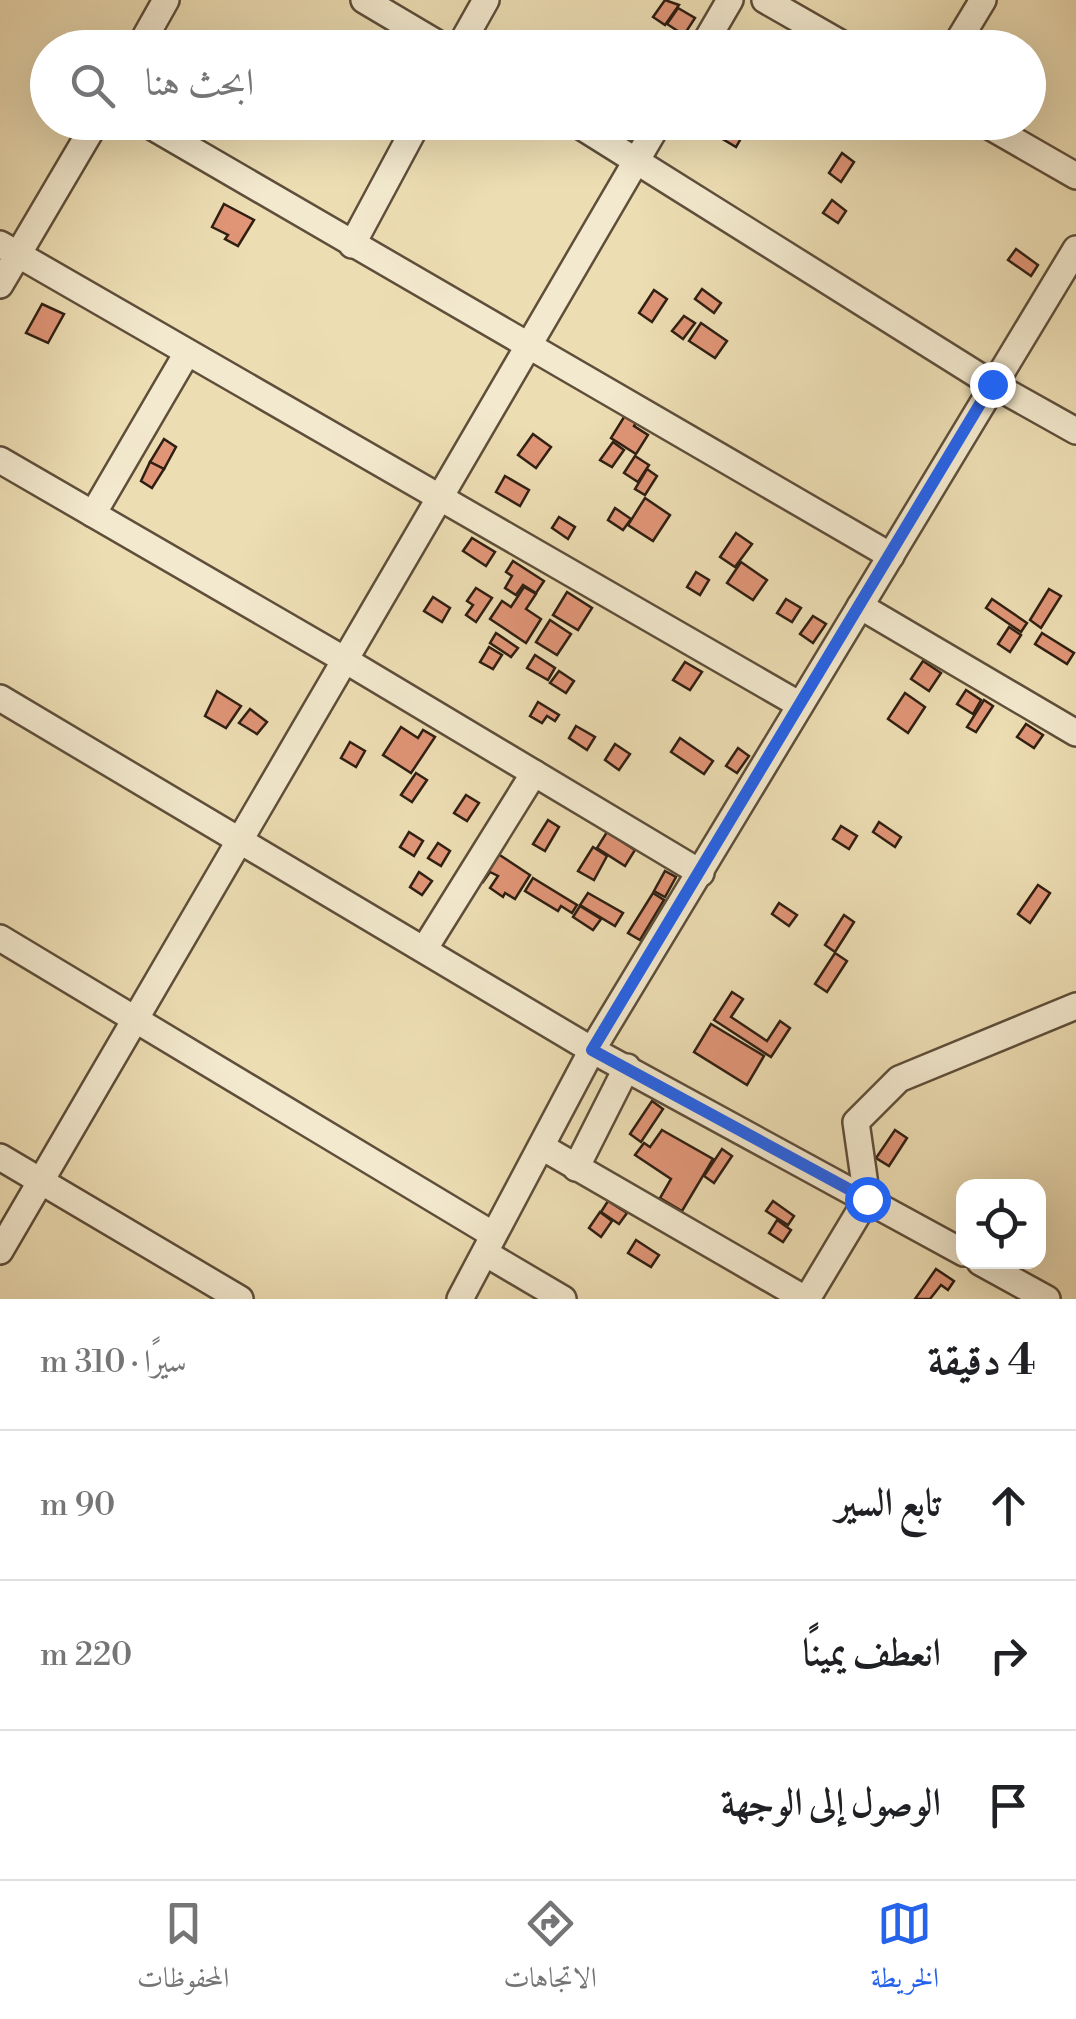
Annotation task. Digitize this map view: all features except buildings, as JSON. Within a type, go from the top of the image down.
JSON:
[{"type":"street","points":[[149,30],[166,0]]},
{"type":"street","points":[[364,0],[415,30]]},
{"type":"street","points":[[469,30],[486,0]]},
{"type":"street","points":[[712,30],[730,0]]},
{"type":"street","points":[[765,0],[818,30]]},
{"type":"street","points":[[964,30],[982,0]]},
{"type":"street","points":[[0,285],[9,249],[84,140]]},
{"type":"street","points":[[174,140],[891,556]]},
{"type":"street","points":[[352,245],[408,140]]},
{"type":"street","points":[[604,140],[992,384],[1076,430]]},
{"type":"street","points":[[0,1251],[649,140]]},
{"type":"street","points":[[1013,140],[1076,176]]},
{"type":"street","points":[[460,1299],[592,1050],[1076,248]]},
{"type":"street","points":[[9,249],[800,706]]},
{"type":"street","points":[[92,514],[188,352]]},
{"type":"street","points":[[0,460],[701,872]]},
{"type":"street","points":[[860,606],[1076,733]]},
{"type":"street","points":[[0,698],[592,1050],[956,1248]]},
{"type":"street","points":[[425,948],[534,773]]},
{"type":"street","points":[[0,938],[135,1018],[489,1244],[564,1299]]},
{"type":"street","points":[[542,1147],[808,1299],[867,1199],[856,1122],[899,1079],[1076,1006]]},
{"type":"street","points":[[576,1168],[627,1067]]},
{"type":"street","points":[[0,1157],[230,1297]]},
{"type":"street","points":[[993,1269],[1047,1299]]},
{"type":"route","points":[[867,1199],[592,1050],[992,384]]}]
